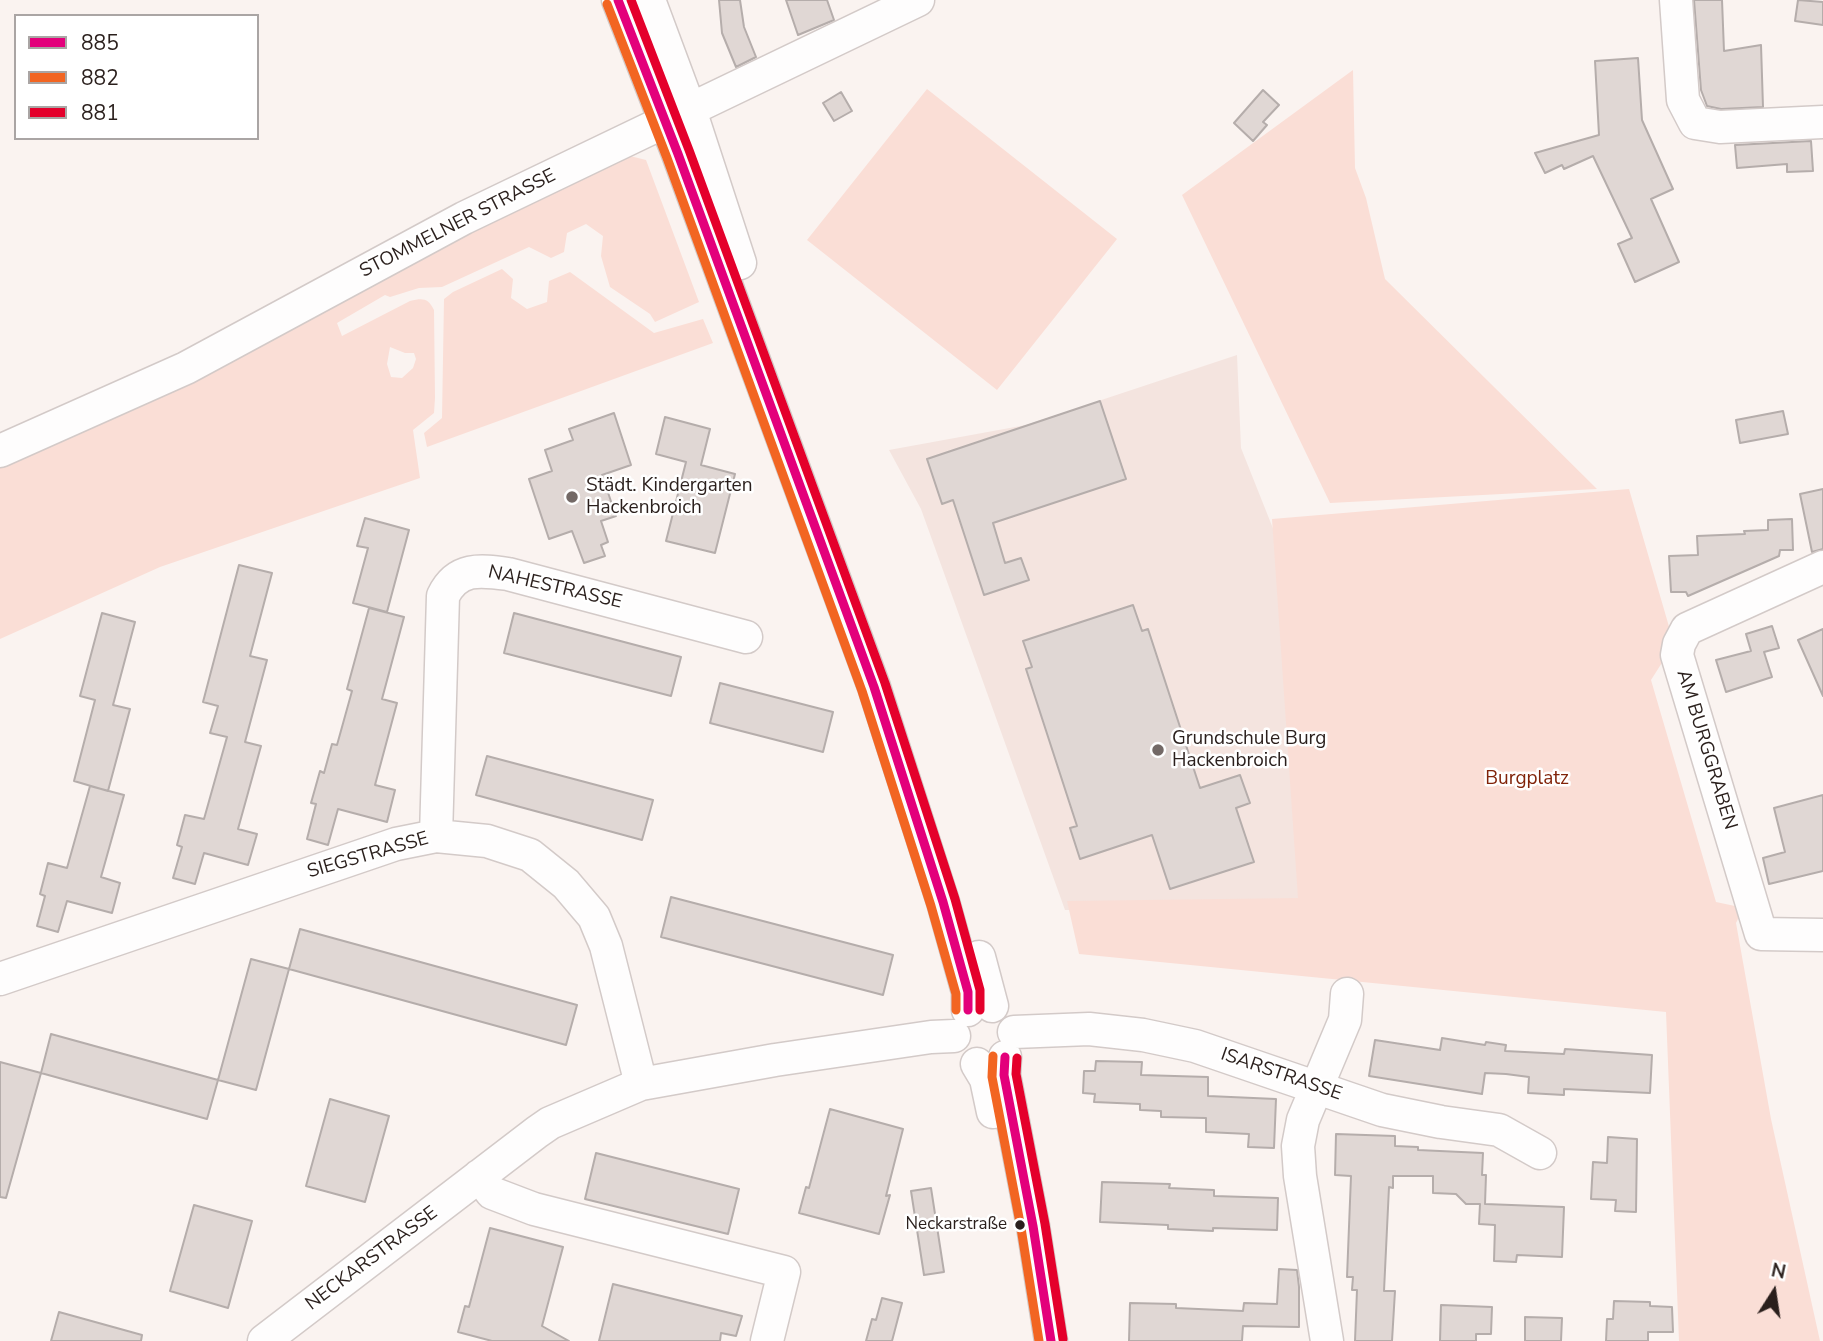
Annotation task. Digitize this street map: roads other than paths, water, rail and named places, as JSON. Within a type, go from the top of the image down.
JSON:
[{"type":"street","points":[[618,0],[677,116]]},
{"type":"street","points":[[649,0],[677,116],[678,154],[874,687],[943,902],[968,992],[972,1017],[961,1054],[999,1051]]},
{"type":"street","name":"STOMMELNER STRASSE","points":[[0,451],[186,368],[464,218],[918,0]]},
{"type":"street","points":[[1676,0],[1683,100],[1695,123],[1720,127],[1823,122]]},
{"type":"street","name":"AM BURGGRABEN","points":[[1823,567],[1687,629],[1677,655],[1761,934],[1823,935]]},
{"type":"street","name":"NAHESTRASSE","points":[[436,836],[443,596],[456,578],[482,570],[508,574],[746,637]]},
{"type":"street","name":"SIEGSTRASSE","points":[[0,979],[396,844],[436,836],[487,841],[530,855],[566,884],[594,917],[606,946],[641,1084]]},
{"type":"street","points":[[1327,1341],[1300,1176],[1298,1146],[1303,1120],[1345,1020],[1347,994]]},
{"type":"street","points":[[972,1017],[1007,1016],[999,1051],[986,1079],[1015,1228],[1033,1341]]},
{"type":"street","name":"NECKARSTRASSE","points":[[264,1341],[550,1123],[641,1084],[775,1060],[931,1037],[972,1017]]},
{"type":"street","name":"ISARSTRASSE","points":[[999,1051],[1089,1029],[1143,1035],[1234,1058],[1382,1110],[1441,1122],[1499,1129],[1540,1153]]},
{"type":"street","points":[[999,1051],[1033,1226],[1051,1341]]},
{"type":"street","points":[[479,1176],[492,1193],[534,1209],[784,1272],[767,1341]]},
{"type":"place","name":"Städt. Kindergarten Hackenbroich","points":[[572,497]]},
{"type":"place","name":"Grundschule Burg Hackenbroich","points":[[1158,750]]},
{"type":"place","name":"Neckarstraße","points":[[1020,1225]]},
{"type":"park label","name":"Burgplatz","points":[[1527,779]]}]
